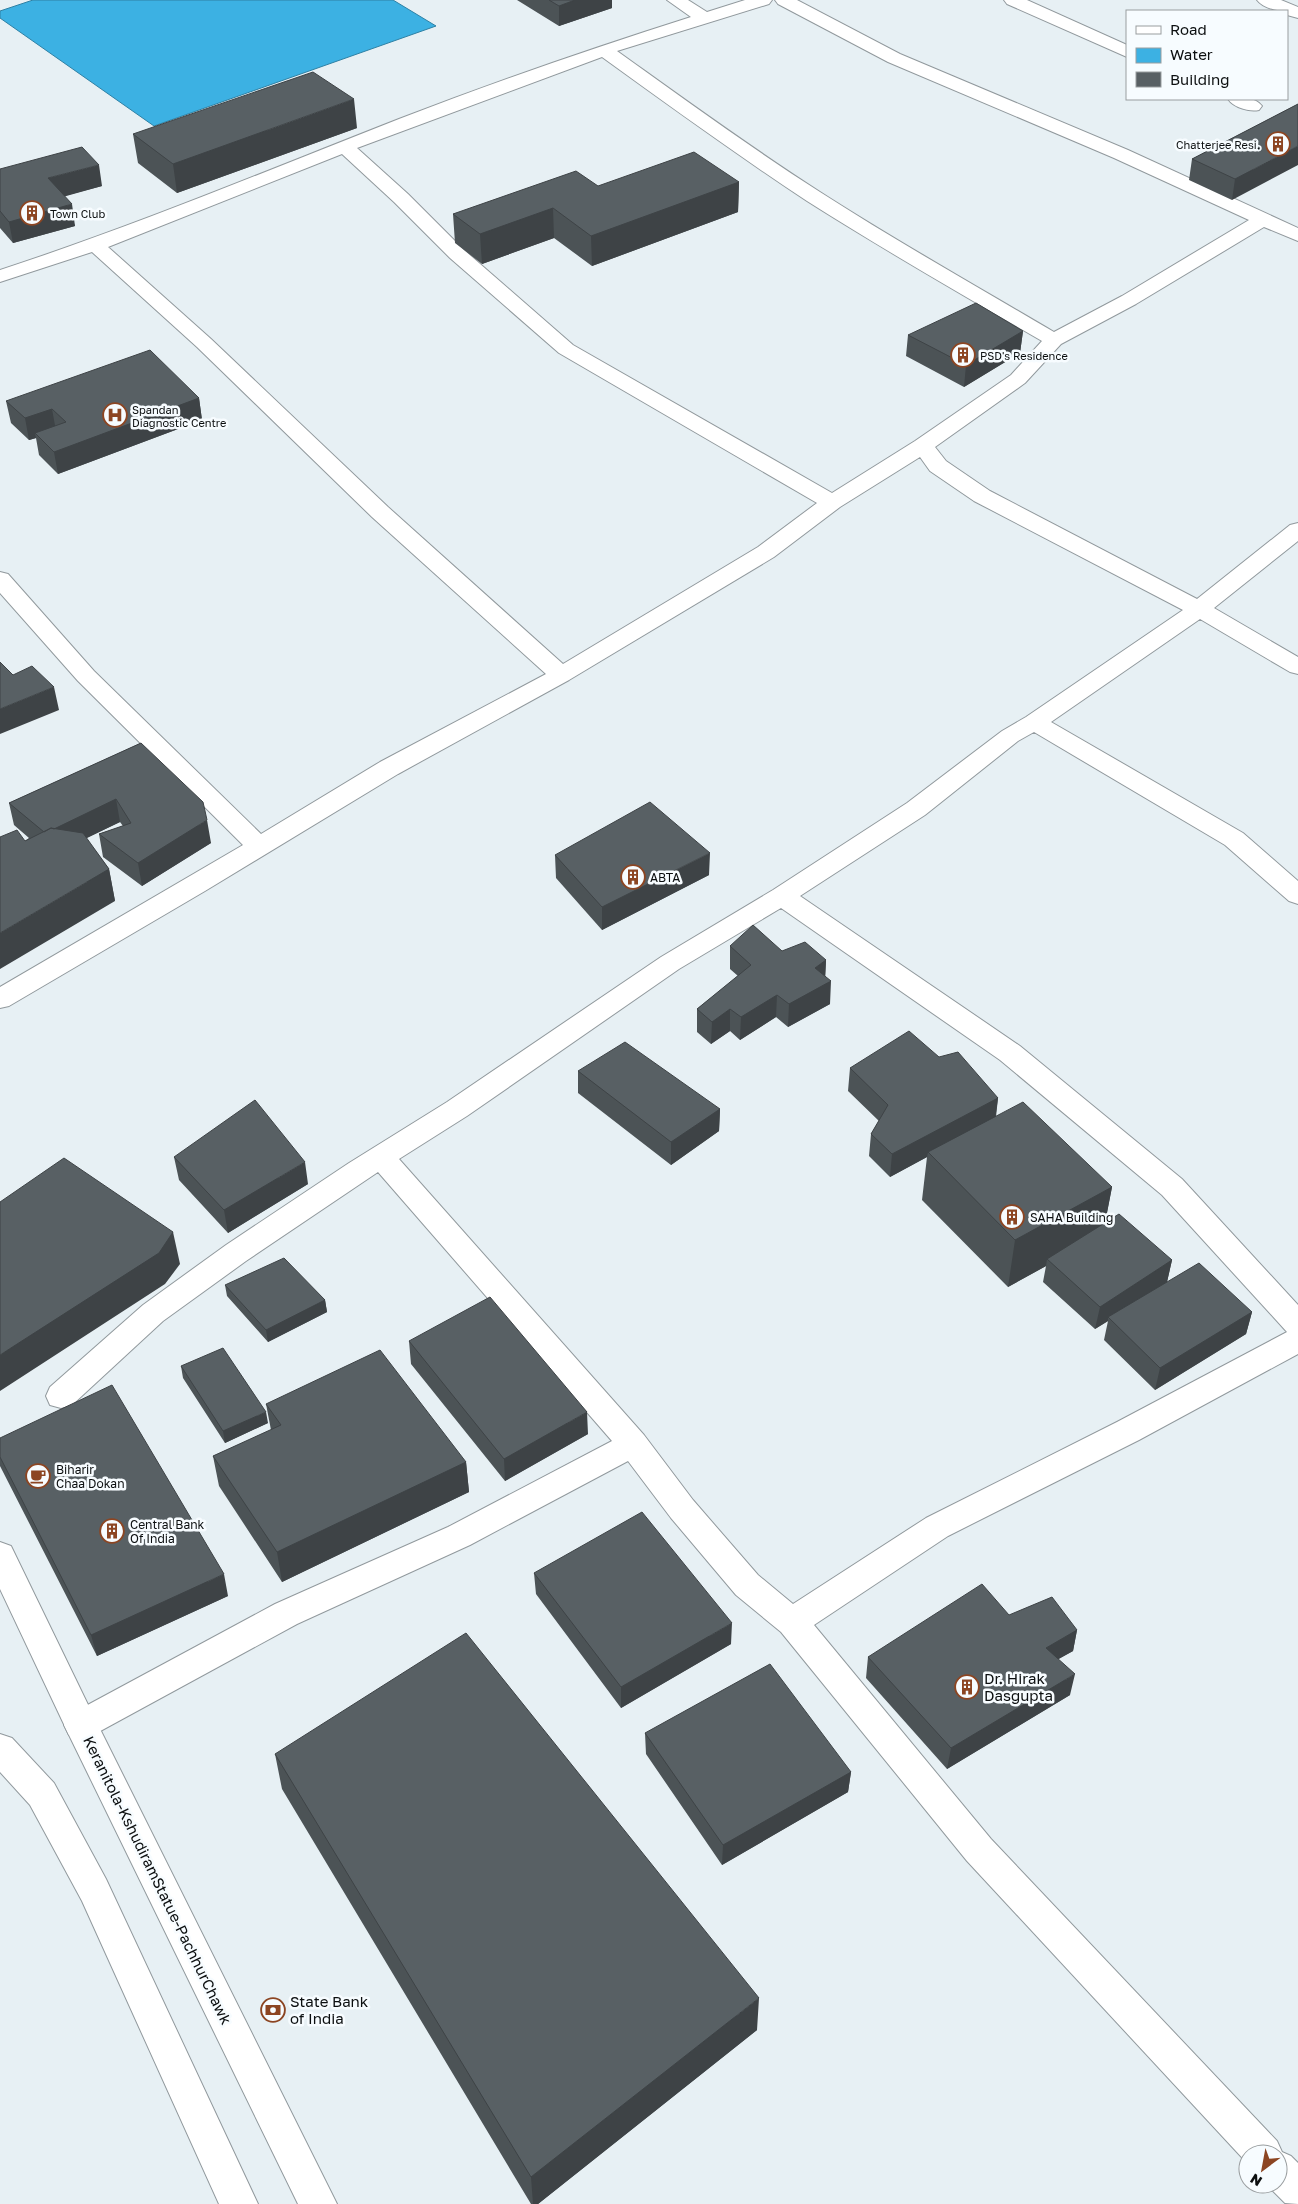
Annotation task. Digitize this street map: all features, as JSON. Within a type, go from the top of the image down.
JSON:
[{"type":"street","points":[[676,0],[706,19]]},
{"type":"street","points":[[0,276],[95,245],[344,147],[604,50],[763,0]]},
{"type":"street","points":[[784,0],[902,62],[1121,154],[1298,235]]},
{"type":"street","points":[[1013,0],[1126,52]]},
{"type":"street","points":[[1266,0],[1298,13]]},
{"type":"street","points":[[604,50],[718,132],[813,196],[1054,340]]},
{"type":"street","points":[[344,147],[401,198],[457,254],[566,349],[832,502]]},
{"type":"street","points":[[0,999],[259,847],[389,768],[561,675],[766,552],[832,502],[923,446],[1018,379],[1054,340],[1129,300],[1263,219]]},
{"type":"street","points":[[95,245],[204,343],[380,512],[561,675]]},
{"type":"street","points":[[923,446],[938,466],[982,496],[1199,609],[1298,667]]},
{"type":"street","points":[[62,1396],[153,1313],[236,1253],[381,1156],[457,1109],[670,963],[782,896],[916,809],[1010,736],[1034,722],[1199,609],[1298,530]]},
{"type":"street","points":[[0,580],[86,676],[259,847]]},
{"type":"street","points":[[1034,722],[1234,839],[1298,896]]},
{"type":"street","points":[[782,896],[1010,1053],[1172,1187],[1298,1325]]},
{"type":"street","points":[[381,1156],[634,1444],[682,1509],[747,1585],[792,1622],[979,1850],[1255,2144]]},
{"type":"street","points":[[792,1622],[937,1527],[1128,1431],[1298,1340]]},
{"type":"street","points":[[81,1725],[286,1614],[459,1536],[634,1444]]},
{"type":"street","name":"Keranitola-KshudiramStatue-PachhurChawk","points":[[0,1555],[81,1725],[318,2204]]},
{"type":"street","points":[[0,1749],[42,1794],[94,1890],[239,2204]]},
{"type":"street","points":[[1288,2180],[1298,2190]]},
{"type":"water","points":[[33,0],[393,0],[436,26],[154,126],[0,18],[0,11]]},
{"type":"building","points":[[549,0],[575,0],[559,6]]},
{"type":"building","points":[[313,72],[354,99],[173,164],[133,134]]},
{"type":"building","points":[[1298,104],[1298,146],[1235,179],[1192,159]]},
{"type":"building","points":[[82,147],[99,165],[48,178],[72,204],[9,222],[0,211],[0,169]]},
{"type":"building","points":[[694,152],[739,182],[591,236],[553,208],[480,234],[453,214],[576,171],[598,186]]},
{"type":"building","points":[[976,303],[1023,331],[966,365],[908,335]]},
{"type":"building","points":[[150,350],[199,398],[54,452],[35,433],[66,422],[52,409],[25,418],[6,401]]},
{"type":"building","points":[[0,662],[13,675],[32,666],[54,687],[0,709]]},
{"type":"building","points":[[141,743],[203,802],[207,820],[138,863],[99,834],[131,823],[116,799],[44,832],[9,803]]},
{"type":"building","name":"ABTA","points":[[650,802],[710,853],[602,907],[555,855]]},
{"type":"building","points":[[51,828],[83,833],[109,869],[0,933],[0,837],[17,830],[25,841]]},
{"type":"building","points":[[753,925],[782,951],[805,942],[826,960],[815,968],[831,981],[789,1004],[777,995],[741,1017],[730,1009],[712,1022],[697,1009],[751,965],[730,946]]},
{"type":"building","points":[[909,1031],[939,1057],[958,1052],[998,1098],[892,1154],[871,1134],[888,1105],[850,1068]]},
{"type":"building","points":[[625,1042],[720,1109],[671,1142],[578,1071]]},
{"type":"building","points":[[255,1100],[305,1162],[224,1210],[174,1157]]},
{"type":"building","points":[[1023,1102],[1112,1187],[1015,1240],[928,1152]]},
{"type":"building","points":[[64,1158],[173,1232],[159,1253],[0,1355],[0,1202]]},
{"type":"building","points":[[1119,1214],[1172,1260],[1100,1307],[1047,1259]]},
{"type":"building","points":[[284,1258],[325,1300],[266,1330],[225,1285]]},
{"type":"building","points":[[1199,1263],[1252,1312],[1160,1368],[1108,1317]]},
{"type":"building","points":[[490,1297],[587,1412],[504,1459],[409,1341]]},
{"type":"building","points":[[223,1348],[266,1412],[223,1431],[181,1366]]},
{"type":"building","points":[[380,1350],[466,1462],[277,1552],[213,1456],[281,1425],[266,1404]]},
{"type":"building","name":"Central Bank Of India","points":[[112,1385],[224,1574],[91,1635],[0,1457],[0,1438]]},
{"type":"building","points":[[642,1512],[732,1623],[621,1687],[534,1573]]},
{"type":"building","name":"Dr. Hirak Dasgupta","points":[[982,1584],[1009,1615],[1052,1597],[1077,1630],[1046,1648],[1075,1674],[951,1748],[868,1657]]},
{"type":"building","points":[[466,1633],[759,1998],[531,2177],[275,1754]]},
{"type":"building","points":[[770,1664],[851,1772],[723,1845],[645,1733]]},
{"type":"place","name":"Chatterjee Resi.","points":[[1278,144]]},
{"type":"place","name":"Town Club","points":[[32,213]]},
{"type":"place","name":"PSD's Residence","points":[[963,355]]},
{"type":"place","name":"Spandan Diagnostic Centre","points":[[115,415]]},
{"type":"place","name":"ABTA","points":[[633,877]]},
{"type":"place","name":"SAHA Building","points":[[1012,1217]]},
{"type":"place","name":"Biharir Chaa Dokan","points":[[38,1476]]},
{"type":"place","name":"Central Bank Of India","points":[[112,1531]]},
{"type":"place","name":"Dr. Hirak Dasgupta","points":[[967,1687]]},
{"type":"place","name":"State Bank of India","points":[[273,2010]]}]
